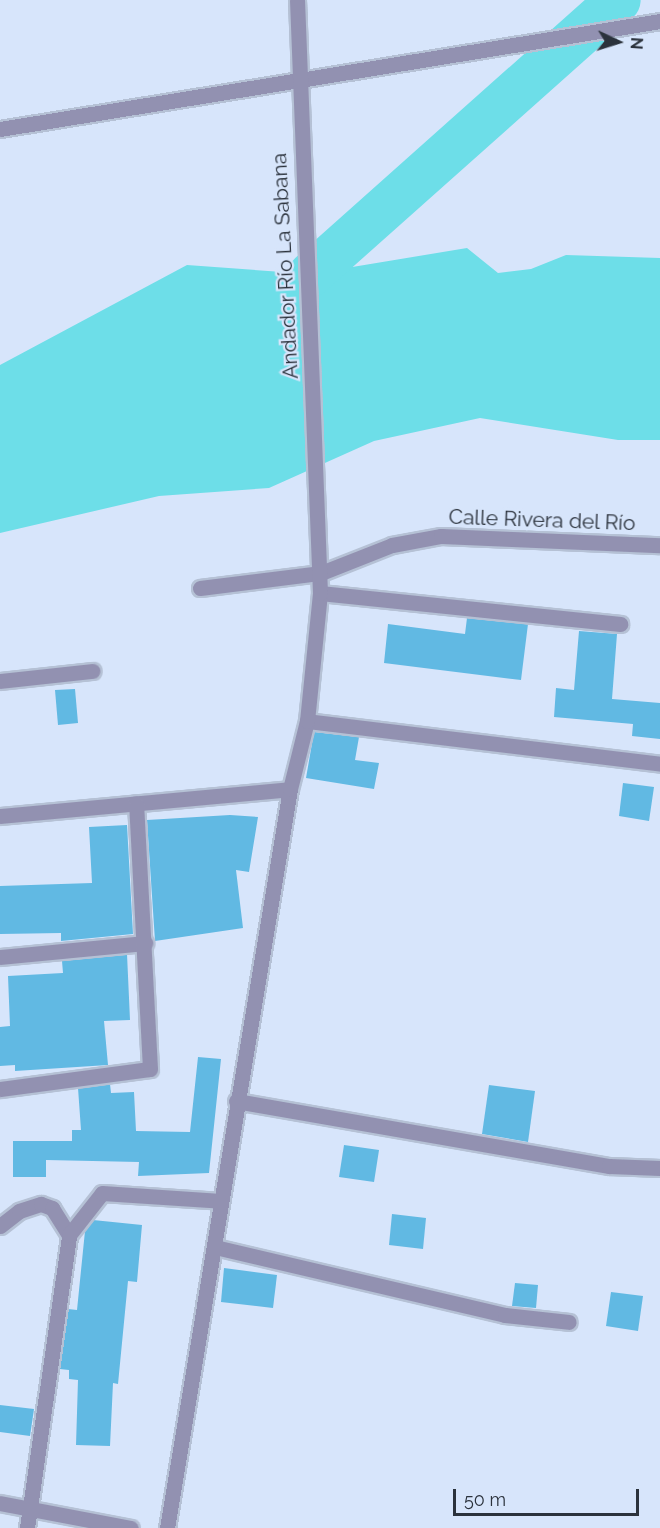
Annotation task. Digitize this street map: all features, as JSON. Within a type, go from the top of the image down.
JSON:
[{"type":"street","name":"Andador Río La Sabana","points":[[167,1528],[290,789],[307,721],[320,593],[320,530],[296,84],[297,0]]},
{"type":"street","points":[[0,129],[441,61],[660,21]]},
{"type":"street","name":"Calle Rivera del Río","points":[[200,588],[321,573],[392,545],[441,536],[660,545]]},
{"type":"street","points":[[320,593],[620,624]]},
{"type":"street","points":[[0,681],[92,671]]},
{"type":"street","points":[[307,721],[660,764]]},
{"type":"street","points":[[0,816],[290,789]]},
{"type":"street","points":[[0,1089],[150,1069],[136,803]]},
{"type":"street","points":[[0,957],[145,943]]},
{"type":"street","points":[[237,1101],[609,1166],[660,1168]]},
{"type":"street","points":[[27,1528],[69,1235],[102,1193],[221,1201]]},
{"type":"street","points":[[0,1226],[19,1211],[41,1204],[52,1208],[69,1235]]},
{"type":"street","points":[[215,1247],[505,1315],[569,1322]]},
{"type":"street","points":[[0,1503],[131,1528]]},
{"type":"shaded area","points":[[467,248],[498,273],[531,269],[566,255],[660,258],[660,440],[618,440],[480,418],[374,441],[269,488],[159,496],[0,533],[0,365],[187,265],[310,274]]},
{"type":"building","points":[[467,618],[528,624],[521,680],[384,663],[388,624],[465,634]]},
{"type":"building","points":[[579,631],[617,634],[612,699],[660,703],[660,739],[632,736],[633,724],[554,717],[556,688],[574,690]]},
{"type":"building","points":[[75,689],[78,723],[58,725],[55,690]]},
{"type":"building","points":[[314,732],[359,737],[355,760],[379,763],[374,789],[306,778]]},
{"type":"building","points":[[623,783],[654,787],[649,821],[619,816]]},
{"type":"building","points":[[230,815],[258,817],[249,872],[236,870],[243,928],[155,941],[147,820]]},
{"type":"building","points":[[127,825],[133,934],[61,941],[61,933],[0,934],[0,886],[92,883],[89,827]]},
{"type":"building","points":[[127,954],[130,1020],[104,1021],[108,1065],[15,1071],[15,1065],[0,1066],[0,1027],[10,1026],[8,976],[63,973],[62,961]]},
{"type":"building","points":[[198,1057],[221,1059],[209,1173],[138,1176],[139,1162],[46,1160],[46,1177],[13,1177],[13,1141],[72,1141],[72,1130],[81,1130],[78,1088],[110,1084],[111,1093],[134,1092],[136,1131],[190,1132]]},
{"type":"building","points":[[489,1085],[535,1091],[528,1142],[482,1134]]},
{"type":"building","points":[[344,1145],[379,1150],[374,1182],[339,1177]]},
{"type":"building","points":[[392,1214],[426,1218],[423,1249],[389,1245]]},
{"type":"building","points":[[93,1220],[142,1225],[137,1282],[128,1281],[118,1384],[113,1383],[110,1446],[76,1445],[78,1380],[69,1379],[69,1370],[60,1369],[68,1309],[77,1310],[85,1231]]},
{"type":"building","points":[[224,1268],[277,1275],[273,1308],[221,1302]]},
{"type":"building","points":[[515,1283],[538,1285],[536,1308],[512,1306]]},
{"type":"building","points":[[611,1292],[643,1296],[638,1331],[606,1326]]},
{"type":"building","points":[[0,1405],[34,1409],[30,1436],[0,1432]]},
{"type":"waterway","points":[[310,274],[618,0]]}]
